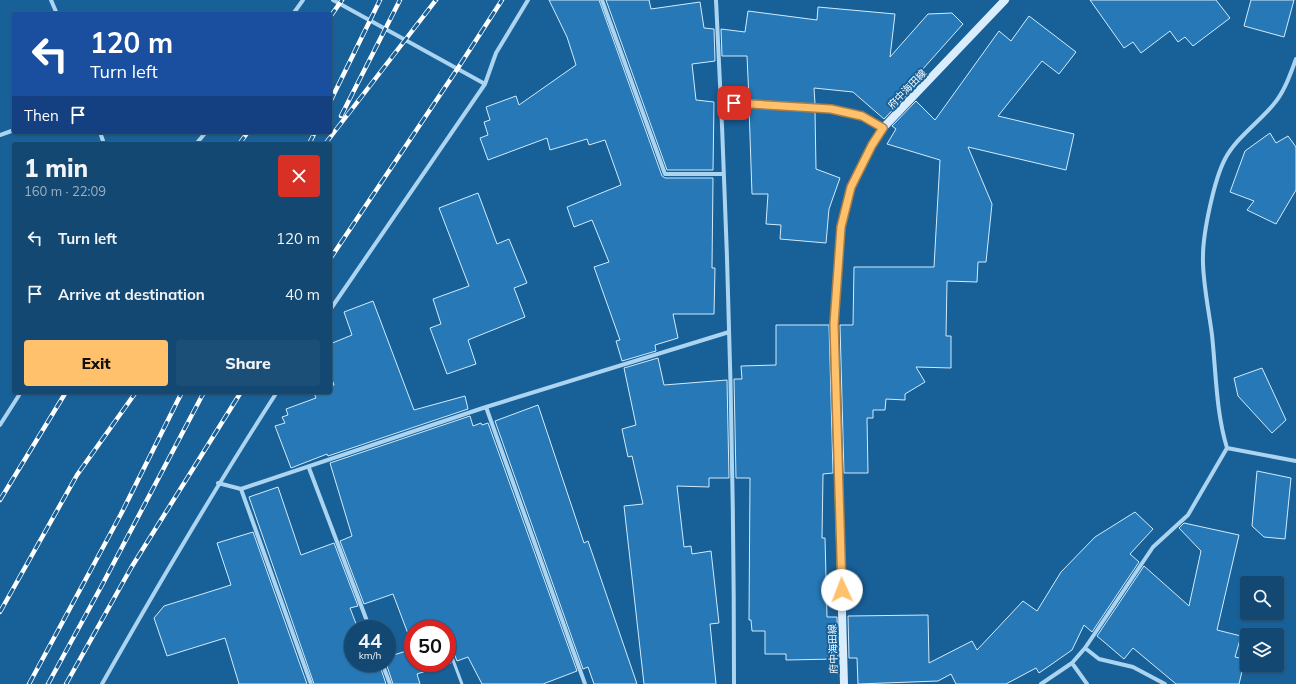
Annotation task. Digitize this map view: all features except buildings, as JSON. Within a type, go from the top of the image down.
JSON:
[{"type":"main road","name":"府中海田線","points":[[844,684],[834,324],[841,227],[851,187],[872,145],[883,128],[1005,0]]},
{"type":"street","points":[[51,0],[56,12]]},
{"type":"street","points":[[294,12],[303,0]]},
{"type":"street","points":[[333,0],[485,84]]},
{"type":"street","points":[[332,307],[485,84],[496,53],[528,0]]},
{"type":"street","points":[[602,0],[665,174],[724,174]]},
{"type":"street","points":[[716,0],[724,174],[734,509],[734,684]]},
{"type":"street","points":[[1041,684],[1072,663],[1086,648],[1153,547],[1188,515],[1227,448],[1218,401],[1203,256],[1210,212],[1216,182],[1225,159],[1274,104],[1296,59]]},
{"type":"street","points":[[721,102],[831,109],[862,116],[883,128]]},
{"type":"street","points":[[0,135],[12,131]]},
{"type":"street","points":[[198,142],[204,134]]},
{"type":"street","points":[[218,483],[241,489],[310,468],[486,407],[729,332]]},
{"type":"street","points":[[0,425],[20,394]]},
{"type":"street","points":[[102,684],[159,582],[218,483],[276,394]]},
{"type":"street","points":[[486,407],[585,684]]},
{"type":"street","points":[[1227,448],[1296,461]]},
{"type":"street","points":[[310,468],[367,620]]},
{"type":"street","points":[[241,489],[311,684]]},
{"type":"street","points":[[1086,648],[1099,659],[1133,667],[1165,684]]},
{"type":"street","points":[[1072,663],[1087,684]]},
{"type":"street","points":[[385,672],[390,684]]},
{"type":"lane","points":[[456,668],[462,684]]},
{"type":"railway","points":[[332,14],[342,0]]},
{"type":"railway","points":[[332,98],[380,0]]},
{"type":"railway","points":[[341,116],[400,0]]},
{"type":"railway","points":[[327,142],[436,0]]},
{"type":"railway","points":[[332,256],[502,0]]},
{"type":"railway","points":[[240,142],[246,134]]},
{"type":"railway","points":[[310,142],[314,134]]},
{"type":"railway","points":[[0,500],[65,394]]},
{"type":"railway","points":[[0,612],[77,475],[135,394]]},
{"type":"railway","points":[[29,684],[121,514],[181,394]]},
{"type":"railway","points":[[48,684],[203,394]]},
{"type":"railway","points":[[66,684],[131,568],[240,394]]},
{"type":"route","points":[[734,103],[831,109],[862,116],[883,128],[872,145],[851,187],[841,227],[834,324],[842,590]]}]
